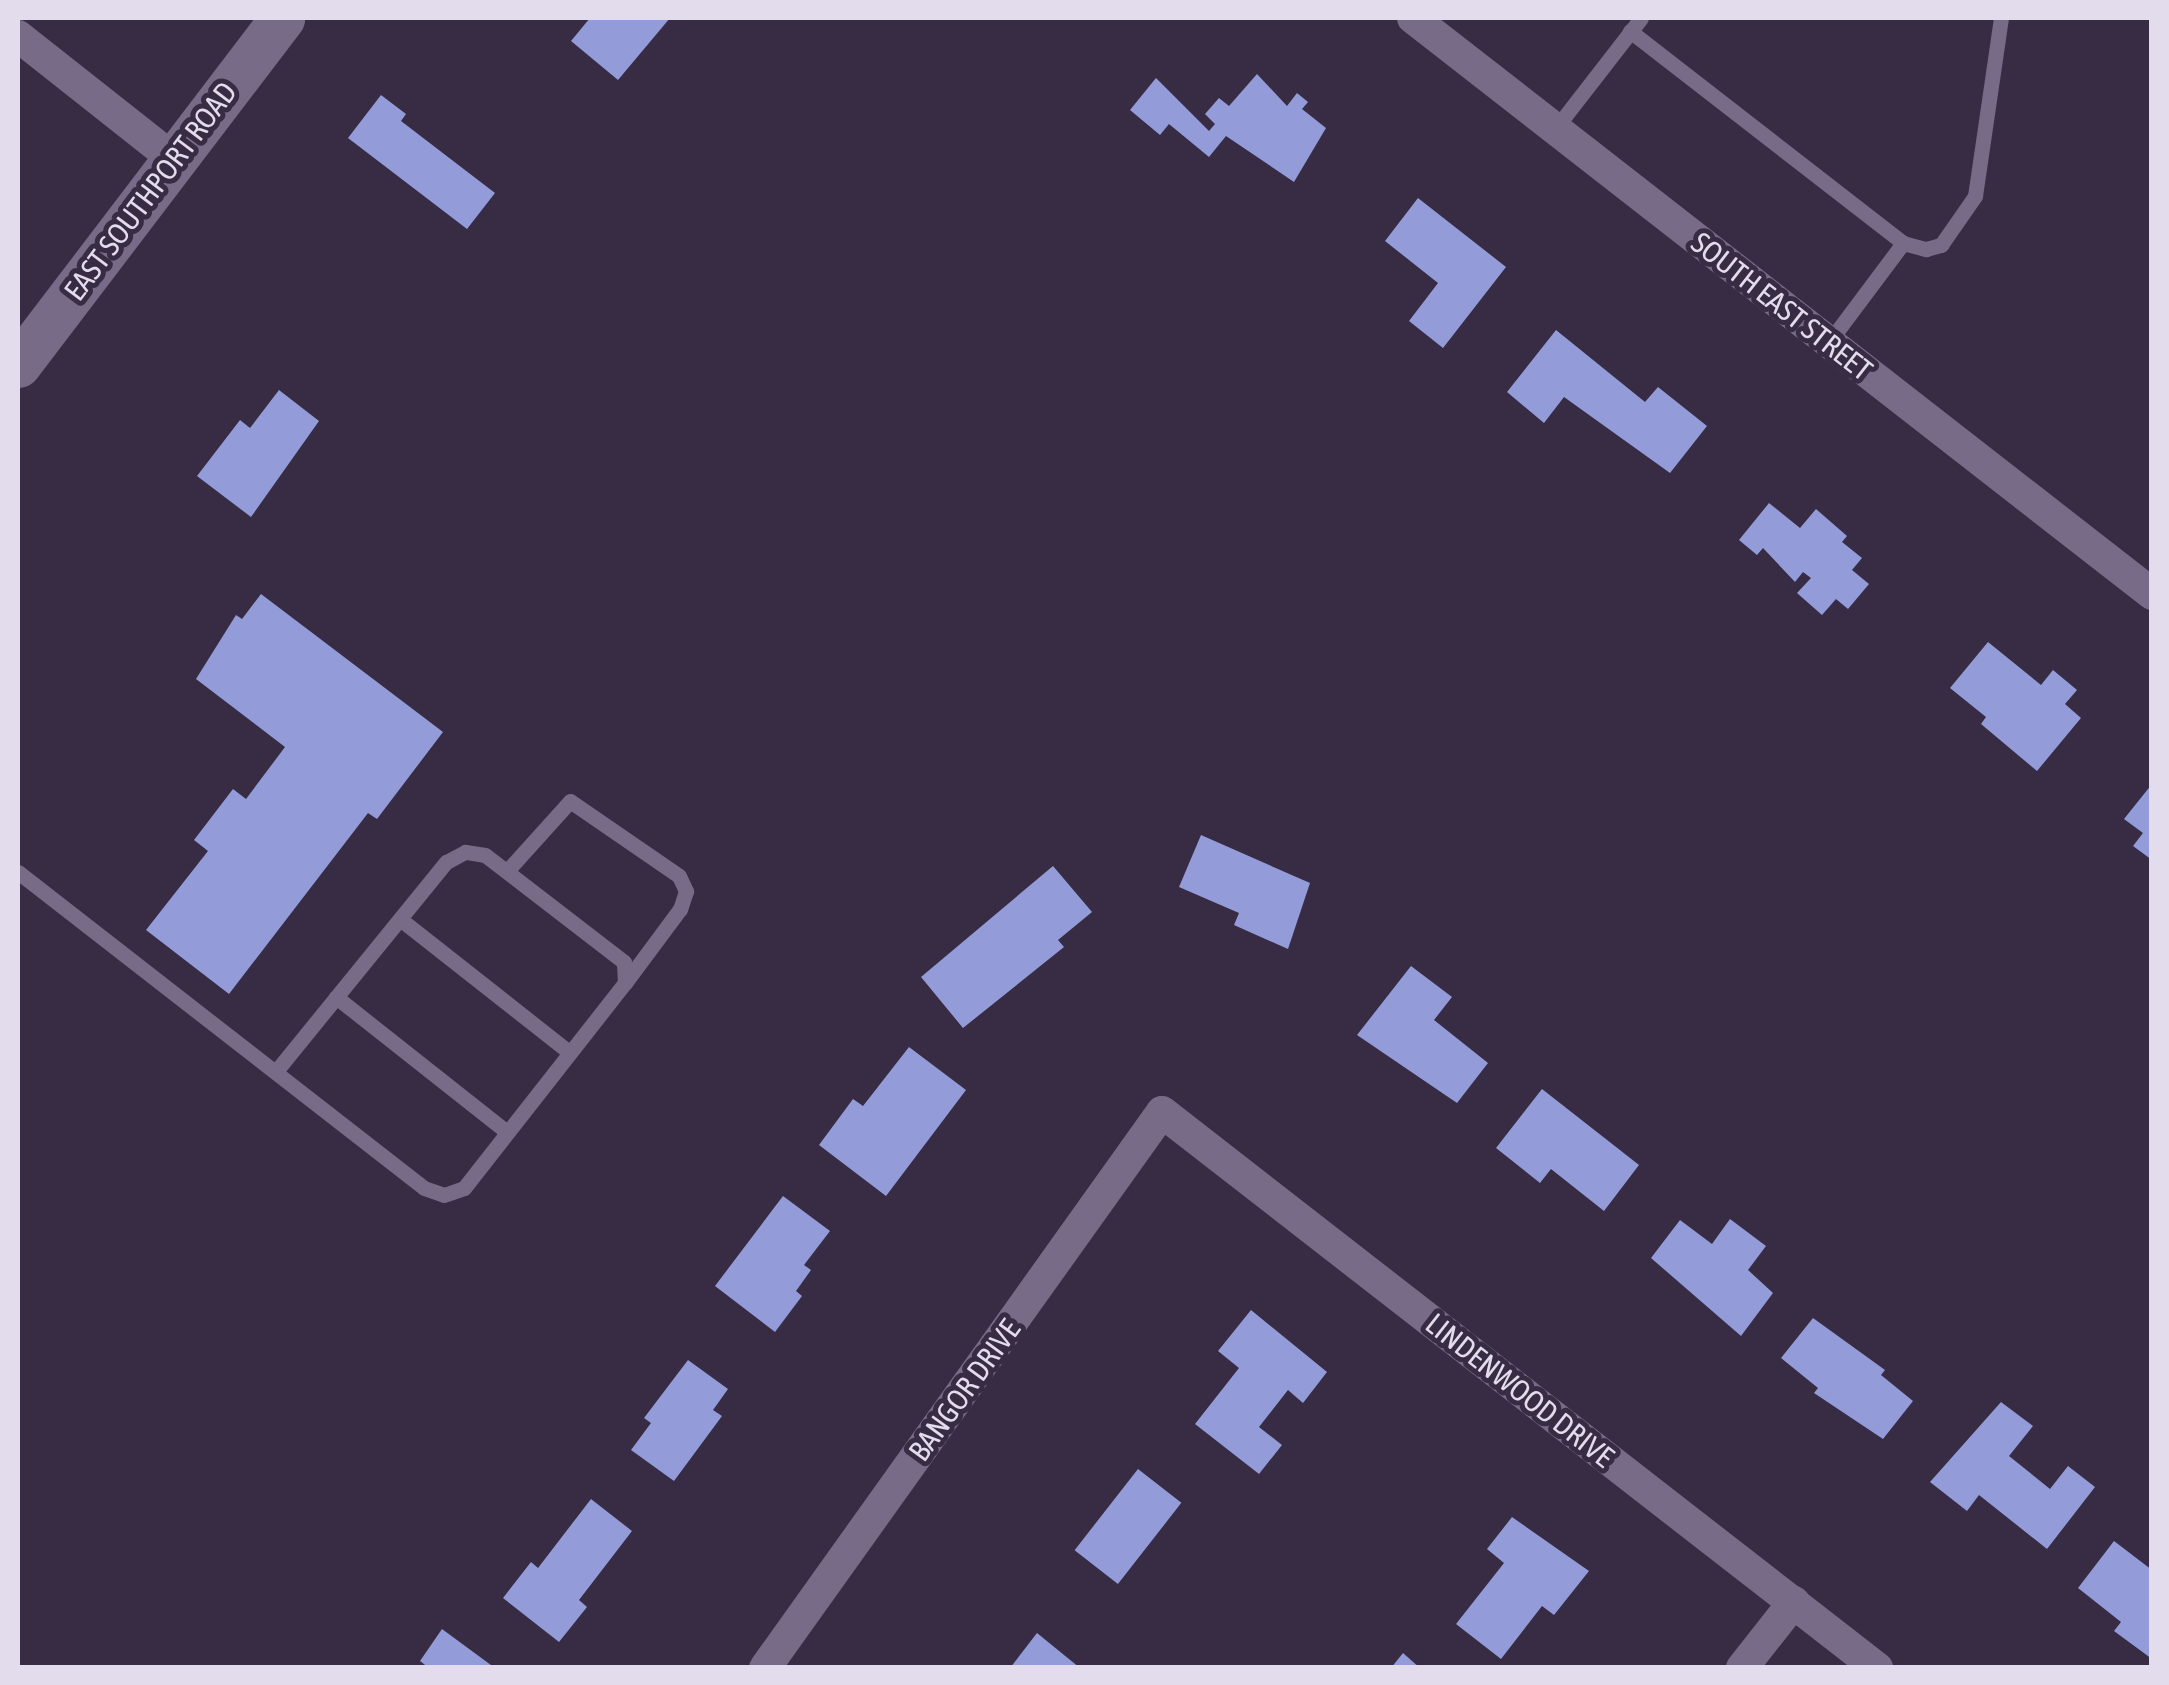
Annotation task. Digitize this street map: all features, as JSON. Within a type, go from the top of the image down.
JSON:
[{"type":"main road","name":"EAST SOUTHPORT ROAD","points":[[18,366],[282,18]]},
{"type":"street","name":"SOUTH EAST STREET","points":[[1413,18],[2152,594]]},
{"type":"street","points":[[18,36],[174,158]]},
{"type":"street","name":"LINDENWOOD DRIVE","points":[[1162,1112],[1877,1668]]},
{"type":"street","name":"BANGOR DRIVE","points":[[766,1668],[1162,1112]]},
{"type":"street","points":[[1742,1668],[1794,1602]]},
{"type":"lane","points":[[1555,128],[1640,18]]},
{"type":"lane","points":[[1630,31],[1903,243],[1942,244],[1975,196],[2001,18]]},
{"type":"lane","points":[[1829,342],[1903,243]]},
{"type":"lane","points":[[18,872],[424,1188],[444,1195],[464,1188],[625,984],[680,910],[686,892],[679,876],[570,800],[557,808],[507,871]]},
{"type":"lane","points":[[276,1071],[446,862],[465,852],[485,855],[624,962],[625,984]]},
{"type":"lane","points":[[400,920],[570,1053]]},
{"type":"lane","points":[[336,998],[507,1132]]},
{"type":"building","points":[[590,18],[670,18],[618,80],[571,41]]},
{"type":"building","points":[[1257,74],[1287,106],[1297,93],[1308,102],[1302,109],[1326,128],[1294,182],[1226,136],[1209,157],[1169,124],[1160,135],[1130,110],[1156,78],[1209,131],[1215,124],[1205,114],[1219,98],[1229,106]]},
{"type":"building","points":[[381,95],[406,114],[401,121],[495,193],[467,229],[348,138]]},
{"type":"building","points":[[1418,198],[1506,267],[1443,348],[1409,321],[1438,283],[1385,241]]},
{"type":"building","points":[[1556,330],[1645,402],[1658,387],[1707,426],[1670,473],[1564,397],[1544,423],[1507,392]]},
{"type":"building","points":[[279,390],[319,421],[251,517],[197,476],[240,420],[250,428]]},
{"type":"building","points":[[1769,503],[1800,528],[1816,509],[1847,536],[1842,542],[1862,558],[1852,570],[1869,584],[1848,609],[1836,599],[1822,615],[1797,593],[1811,578],[1803,572],[1795,582],[1763,548],[1757,555],[1739,540]]},
{"type":"building","points":[[261,594],[443,732],[377,819],[368,813],[229,994],[146,930],[208,851],[194,840],[233,789],[246,799],[285,747],[196,679],[236,615],[242,619]]},
{"type":"building","points":[[1988,642],[2041,685],[2053,670],[2077,690],[2065,704],[2081,718],[2037,771],[1981,724],[1986,717],[1950,688]]},
{"type":"building","points":[[2152,784],[2152,860],[2133,846],[2143,833],[2124,819]]},
{"type":"building","points":[[1201,835],[1310,883],[1288,949],[1234,925],[1239,913],[1179,887]]},
{"type":"building","points":[[1053,866],[1092,912],[1058,940],[1064,947],[963,1028],[921,977]]},
{"type":"building","points":[[1411,966],[1452,997],[1434,1020],[1488,1063],[1457,1103],[1357,1035]]},
{"type":"building","points":[[909,1047],[966,1090],[886,1196],[819,1145],[853,1099],[863,1106]]},
{"type":"building","points":[[1542,1089],[1639,1165],[1604,1211],[1551,1169],[1540,1183],[1496,1148]]},
{"type":"building","points":[[783,1196],[830,1231],[804,1265],[811,1270],[796,1291],[802,1296],[775,1332],[715,1286]]},
{"type":"building","points":[[1730,1219],[1766,1246],[1748,1270],[1773,1293],[1741,1336],[1651,1258],[1680,1220],[1712,1244]]},
{"type":"building","points":[[1251,1310],[1327,1372],[1303,1403],[1288,1390],[1259,1427],[1282,1445],[1259,1474],[1195,1424],[1239,1368],[1218,1351]]},
{"type":"building","points":[[1813,1318],[1885,1370],[1881,1375],[1913,1401],[1883,1439],[1814,1393],[1818,1388],[1781,1358]]},
{"type":"building","points":[[688,1360],[728,1389],[713,1410],[722,1416],[674,1481],[631,1450],[651,1423],[644,1418]]},
{"type":"building","points":[[2001,1402],[2033,1426],[2009,1456],[2050,1489],[2068,1466],[2095,1487],[2047,1549],[1979,1495],[1967,1511],[1930,1482]]},
{"type":"building","points":[[1138,1469],[1181,1503],[1118,1584],[1075,1550]]},
{"type":"building","points":[[591,1499],[632,1531],[579,1600],[587,1607],[559,1642],[503,1598],[531,1562],[538,1568]]},
{"type":"building","points":[[1512,1517],[1589,1571],[1554,1615],[1542,1606],[1501,1659],[1456,1624],[1504,1563],[1487,1549]]},
{"type":"building","points":[[2114,1541],[2152,1570],[2152,1659],[2114,1631],[2121,1622],[2078,1588]]},
{"type":"building","points":[[442,1629],[495,1668],[429,1668],[420,1661]]},
{"type":"building","points":[[1037,1633],[1080,1668],[1010,1668]]},
{"type":"building","points":[[1403,1653],[1420,1668],[1391,1668]]}]
